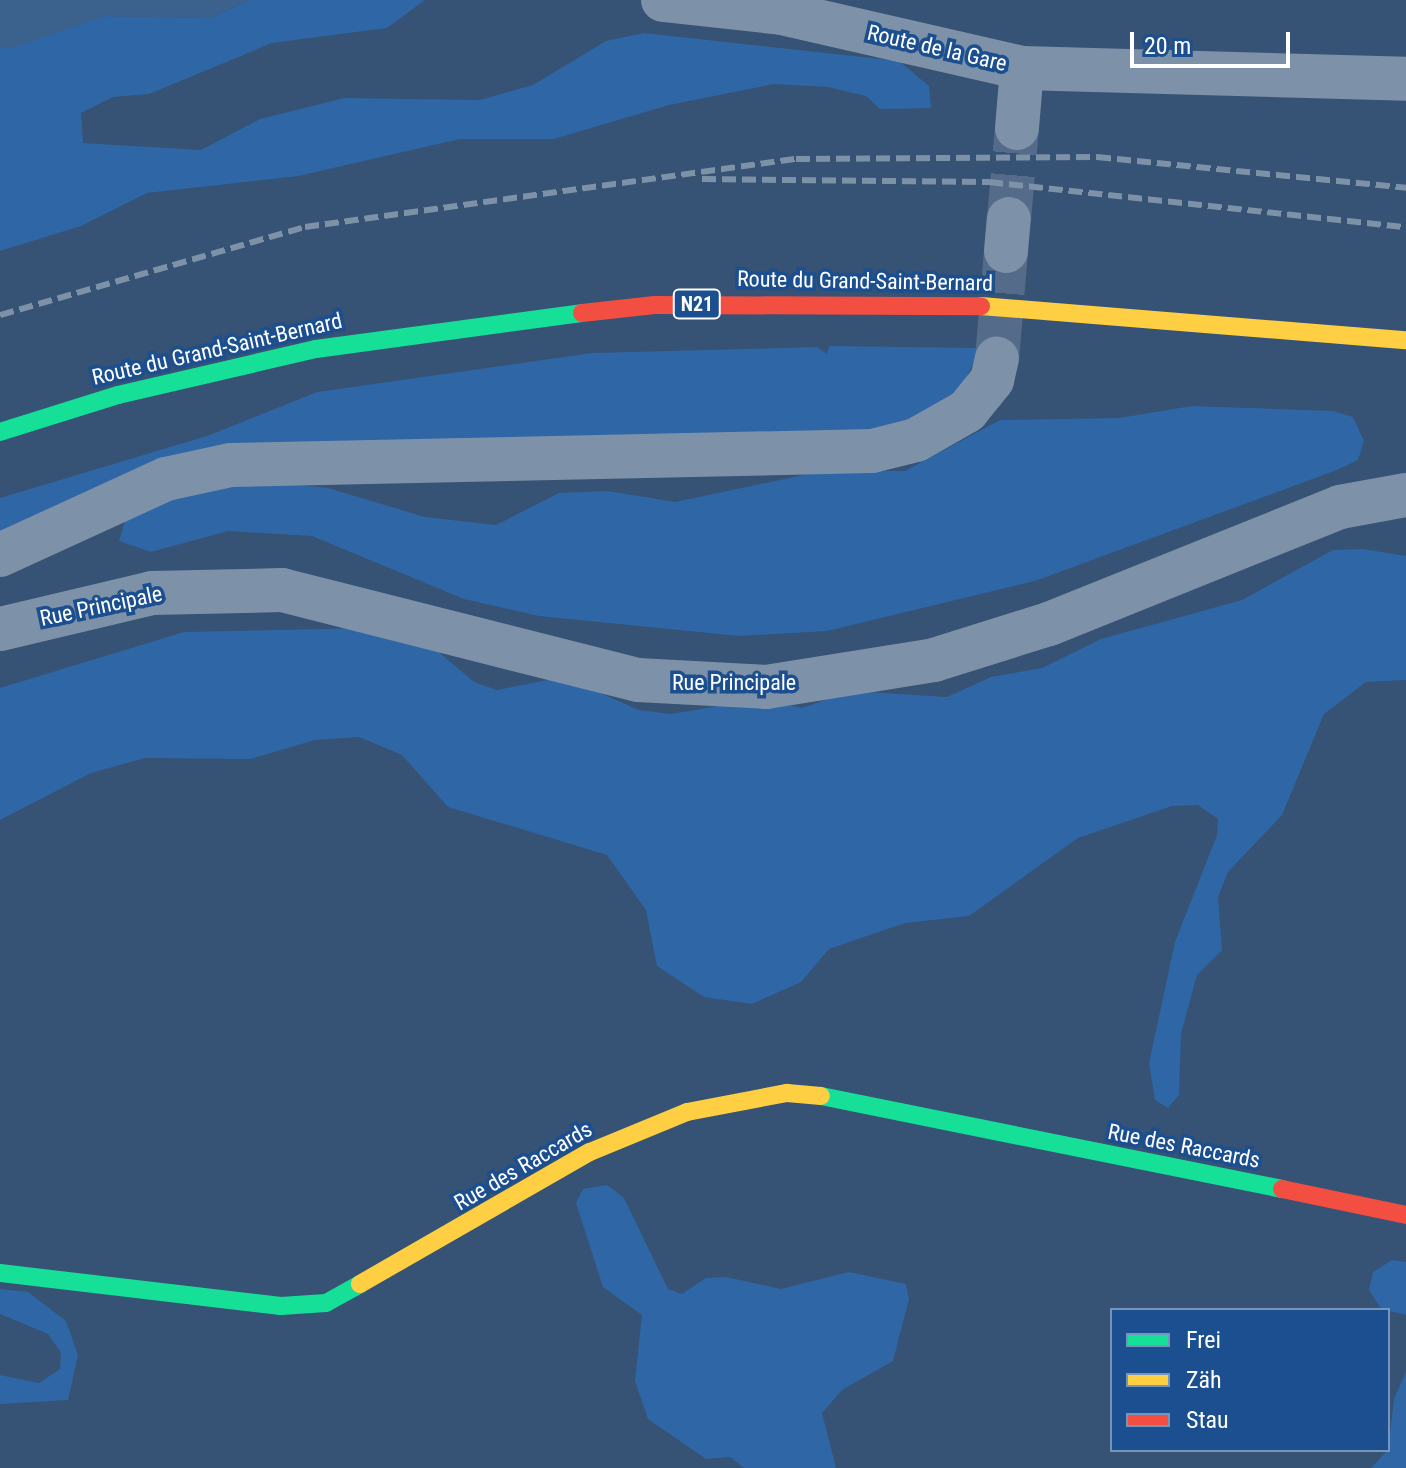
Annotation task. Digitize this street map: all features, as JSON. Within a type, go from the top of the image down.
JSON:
[{"type":"street","name":"Route de la Gare","points":[[663,0],[782,13],[1022,68],[1406,79]]},
{"type":"street","points":[[1017,128],[1022,68]]},
{"type":"street","name":"Route du Grand-Saint-Bernard","points":[[0,432],[118,395],[331,346],[515,317],[655,305],[988,306],[1406,340]]},
{"type":"street","points":[[0,555],[166,479],[231,465],[872,451],[916,440],[967,411],[992,380],[997,359]]},
{"type":"street","name":"Rue Principale","points":[[0,629],[152,593],[282,590],[638,680],[766,687],[934,660],[1049,624],[1340,507],[1406,495]]},
{"type":"street","name":"Rue des Raccards","points":[[0,1273],[281,1306],[326,1303],[590,1152],[687,1112],[787,1093],[868,1100],[1406,1215]]},
{"type":"shaded area","points":[[0,0],[250,0],[210,18],[105,16],[12,48],[0,48]]},
{"type":"shaded area","points":[[250,0],[425,0],[387,28],[272,43],[149,94],[113,97],[81,113],[83,143],[201,150],[260,119],[344,98],[480,100],[533,85],[606,41],[644,33],[899,61],[929,86],[931,108],[880,109],[866,96],[828,87],[774,84],[669,105],[554,139],[460,139],[298,176],[147,193],[81,226],[0,251],[0,48],[105,16],[210,18]]},
{"type":"shaded area","points":[[829,346],[980,348],[959,394],[904,429],[396,448],[0,539],[0,498],[207,436],[317,392],[592,353],[817,347],[827,354]]},
{"type":"shaded area","points":[[1192,406],[1333,411],[1353,417],[1364,441],[1358,460],[1337,470],[1035,581],[827,631],[739,636],[539,616],[464,599],[312,536],[228,531],[151,552],[119,541],[125,521],[148,501],[203,489],[273,482],[328,488],[425,517],[496,525],[559,493],[608,491],[675,502],[827,470],[905,471],[1000,420],[1119,418]]},
{"type":"shaded area","points":[[1363,549],[1406,556],[1406,680],[1366,682],[1324,714],[1282,815],[1228,872],[1218,897],[1222,950],[1197,975],[1181,1034],[1179,1095],[1168,1108],[1155,1100],[1149,1063],[1175,942],[1217,835],[1218,819],[1198,805],[1172,806],[1078,838],[969,916],[905,923],[829,949],[801,982],[752,1004],[704,997],[657,966],[646,910],[607,855],[448,807],[402,755],[359,737],[315,740],[251,759],[145,758],[91,773],[0,820],[0,688],[184,632],[369,628],[434,648],[474,682],[497,690],[563,677],[639,710],[671,714],[760,699],[802,708],[852,691],[947,697],[991,677],[1042,668],[1101,639],[1242,600],[1333,550]]},
{"type":"shaded area","points":[[607,1185],[624,1198],[668,1289],[682,1294],[706,1278],[726,1277],[781,1289],[849,1272],[906,1284],[909,1299],[893,1361],[842,1390],[822,1413],[836,1468],[744,1468],[730,1457],[706,1459],[648,1419],[635,1381],[642,1315],[603,1287],[576,1203],[583,1189]]},
{"type":"shaded area","points":[[1392,1260],[1406,1262],[1406,1315],[1390,1311],[1390,1308],[1380,1308],[1369,1290],[1373,1272]]},
{"type":"shaded area","points":[[0,1289],[28,1292],[66,1321],[78,1355],[68,1400],[0,1404],[0,1375],[39,1383],[60,1369],[61,1353],[48,1334],[0,1314]]},
{"type":"shaded area","points":[[1406,1372],[1406,1468],[1371,1468],[1386,1452],[1390,1452],[1394,1399]]},
{"type":"tunnel","points":[[1009,219],[1017,128]]},
{"type":"tunnel","points":[[997,359],[1006,251]]},
{"type":"railway","points":[[0,315],[305,227],[796,159],[1097,157],[1406,188]]},
{"type":"railway","points":[[702,179],[989,182],[1406,227]]},
{"type":"traffic: fast","points":[[0,432],[118,395],[316,349],[582,313]]},
{"type":"traffic: fast","points":[[821,1096],[1282,1189]]},
{"type":"traffic: fast","points":[[0,1273],[281,1306],[326,1303],[360,1284]]},
{"type":"traffic: slow","points":[[981,306],[1406,340]]},
{"type":"traffic: slow","points":[[360,1284],[590,1152],[687,1112],[787,1093],[821,1096]]},
{"type":"traffic: jam","points":[[582,313],[655,305],[981,306]]},
{"type":"traffic: jam","points":[[1282,1189],[1406,1215]]}]
